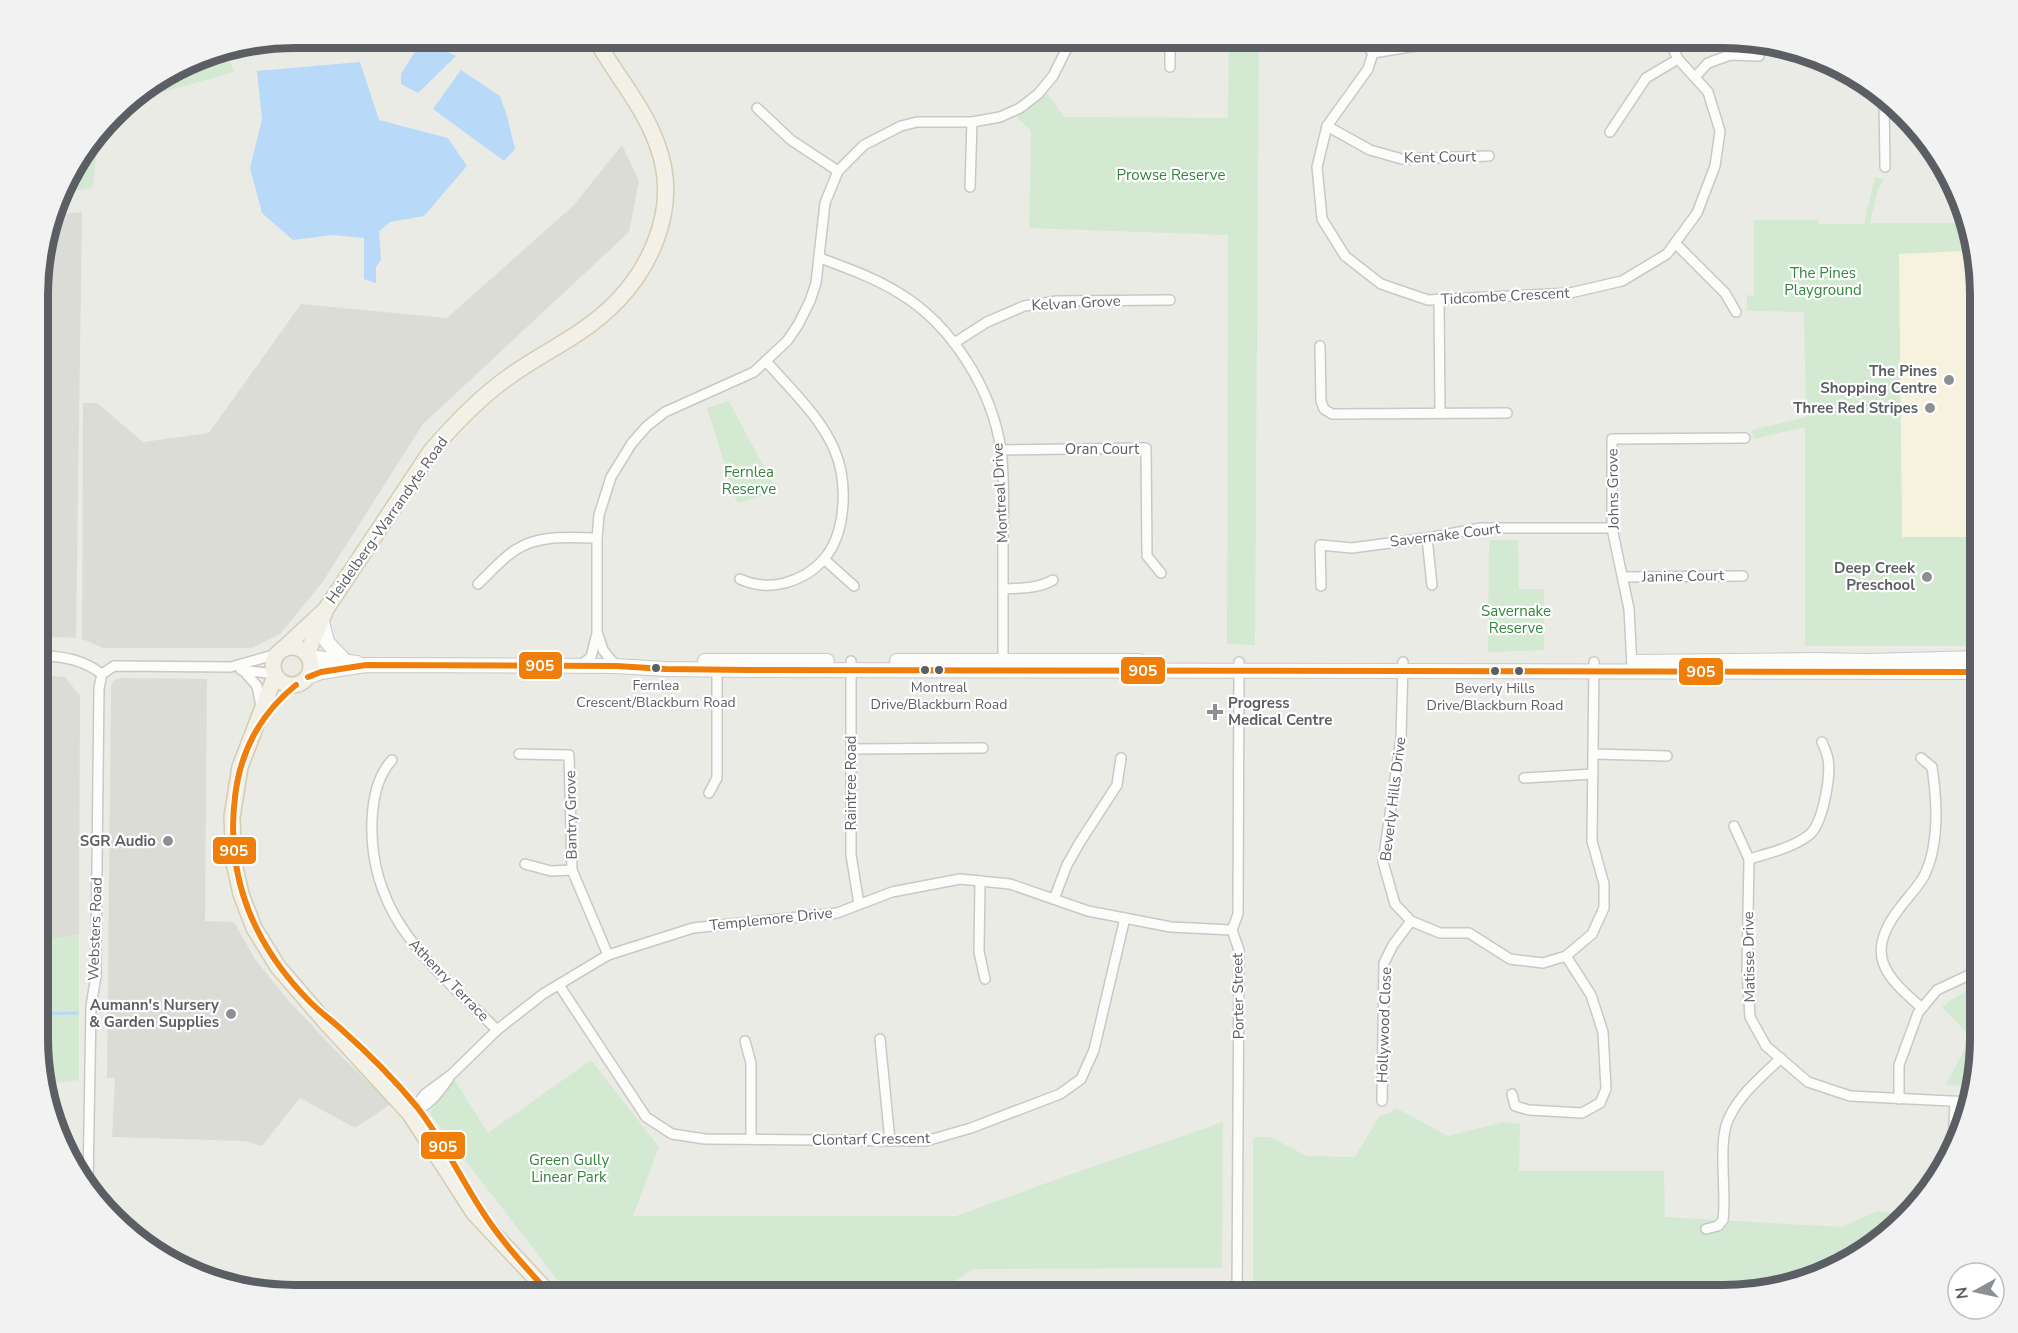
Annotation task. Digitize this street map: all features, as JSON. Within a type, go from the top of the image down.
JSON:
[{"type":"main road","name":"Heidelberg-Warrandyte Road","points":[[599,48],[603,53]]},
{"type":"main road","name":"Heidelberg-Warrandyte Road","points":[[308,656],[324,615],[431,452],[451,428],[480,399],[510,376],[591,324],[607,311],[625,294],[650,257],[663,221],[662,162],[657,144],[638,106],[600,48]]},
{"type":"main road","name":"Heidelberg-Warrandyte Road","points":[[279,652],[324,615]]},
{"type":"main road","points":[[324,615],[327,642],[344,660]]},
{"type":"main road","points":[[366,665],[308,656],[296,647],[279,652],[273,664],[275,675],[260,720],[244,755],[235,789],[231,835],[234,863],[246,911],[278,967],[312,1004],[360,1047],[415,1110],[513,1254],[542,1285]]},
{"type":"main road","points":[[302,681],[311,665],[308,656]]},
{"type":"main road","points":[[1632,667],[1815,660],[1868,662],[1970,658]]},
{"type":"main road","points":[[616,666],[664,662],[750,660],[851,665]]},
{"type":"main road","points":[[260,720],[283,694],[302,681],[321,672],[366,665],[616,666],[717,670],[851,665],[1003,665],[1632,667],[1970,672]]},
{"type":"main road","points":[[275,675],[284,684],[302,681]]},
{"type":"street","points":[[580,666],[591,657],[597,633],[597,538],[599,515],[610,477],[632,443],[647,426],[665,412],[754,372],[787,341],[810,301],[820,258],[825,203],[838,171],[864,145],[902,126],[917,122],[972,122],[1000,117],[1020,108],[1038,94],[1053,76],[1067,48]]},
{"type":"street","points":[[1170,48],[1170,67]]},
{"type":"street","points":[[1368,48],[1372,53],[1403,48]]},
{"type":"street","name":"Tidcombe Crescent","points":[[1372,53],[1368,69],[1327,126],[1317,167],[1322,219],[1344,256],[1381,285],[1428,300],[1570,293],[1622,281],[1667,254],[1697,213],[1715,166],[1720,131],[1708,92],[1678,59],[1673,48]]},
{"type":"street","points":[[1695,77],[1708,63],[1731,55],[1759,56]]},
{"type":"street","points":[[1610,132],[1646,78],[1678,59]]},
{"type":"street","points":[[757,108],[791,140],[838,171]]},
{"type":"street","points":[[1884,108],[1885,167]]},
{"type":"street","points":[[970,187],[972,122]]},
{"type":"street","name":"Kent Court","points":[[1327,126],[1370,150],[1402,159],[1489,156]]},
{"type":"street","points":[[1675,243],[1725,293],[1736,312]]},
{"type":"street","name":"Montreal Drive","points":[[820,258],[853,270],[900,293],[924,311],[954,343],[976,378],[992,412],[1000,450],[1003,510],[1003,665]]},
{"type":"street","points":[[1439,299],[1440,413]]},
{"type":"street","name":"Kelvan Grove","points":[[954,343],[987,322],[1024,306],[1057,301],[1170,300]]},
{"type":"street","points":[[1320,346],[1321,401],[1324,409],[1332,414],[1507,413]]},
{"type":"street","points":[[740,579],[752,584],[778,584],[794,580],[812,570],[824,559],[832,546],[844,505],[842,476],[835,450],[823,428],[766,362]]},
{"type":"street","name":"Johns Grove","points":[[1632,667],[1629,609],[1612,528],[1612,439],[1745,438]]},
{"type":"street","name":"Oran Court","points":[[1000,450],[1146,448],[1147,556],[1161,573]]},
{"type":"street","name":"Savernake Court","points":[[1321,586],[1320,545],[1352,548],[1481,528],[1612,528]]},
{"type":"street","points":[[478,584],[516,549],[529,543],[547,538],[597,538]]},
{"type":"street","points":[[1427,538],[1432,585]]},
{"type":"street","points":[[824,559],[854,586]]},
{"type":"street","name":"Janine Court","points":[[1623,577],[1743,576]]},
{"type":"street","points":[[1003,589],[1042,586],[1053,580]]},
{"type":"street","points":[[597,633],[603,650],[616,666]]},
{"type":"street","points":[[231,667],[279,652]]},
{"type":"street","points":[[48,656],[88,663],[102,674],[114,666],[231,667],[275,675]]},
{"type":"street","name":"Raintree Road","points":[[851,665],[851,855],[859,904]]},
{"type":"street","name":"Porter Street","points":[[1237,1285],[1239,950],[1232,930],[1238,914],[1239,666]]},
{"type":"street","name":"Beverly Hills Drive","points":[[1403,667],[1401,738],[1383,862],[1395,904],[1411,921]]},
{"type":"street","points":[[1411,921],[1440,933],[1469,933],[1510,959],[1543,963],[1566,956],[1592,934],[1604,908],[1604,884],[1592,841],[1594,667]]},
{"type":"street","points":[[709,793],[717,778],[717,670]]},
{"type":"street","points":[[244,671],[257,686],[260,694],[260,720]]},
{"type":"street","name":"Websters Road","points":[[88,1172],[91,1007],[96,975],[99,688],[102,674]]},
{"type":"street","points":[[1749,859],[1789,847],[1812,833],[1822,812],[1825,797],[1828,760],[1822,741]]},
{"type":"street","points":[[851,749],[983,748]]},
{"type":"street","name":"Bantry Grove","points":[[519,754],[569,755],[572,870],[608,955]]},
{"type":"street","points":[[1594,754],[1667,756]]},
{"type":"street","points":[[1054,899],[1067,866],[1080,842],[1116,785],[1120,758]]},
{"type":"street","points":[[1921,758],[1932,767],[1936,798],[1935,840],[1924,876],[1891,919],[1883,934],[1881,949],[1883,967],[1896,985],[1922,1008]]},
{"type":"street","name":"Athenry Terrace","points":[[392,760],[379,777],[372,812],[373,850],[383,892],[392,912],[412,943],[497,1030]]},
{"type":"street","points":[[1524,778],[1593,774]]},
{"type":"street","name":"Matisse Drive","points":[[1734,826],[1749,859],[1747,970],[1750,1017],[1766,1046],[1808,1082],[1850,1096],[1962,1102]]},
{"type":"street","points":[[525,864],[550,871],[572,870]]},
{"type":"street","name":"Templemore Drive","points":[[415,1110],[425,1094],[452,1074],[497,1030],[543,994],[608,955],[693,928],[837,913],[892,892],[960,879],[1010,884],[1088,911],[1171,927],[1232,930]]},
{"type":"street","points":[[980,881],[979,952],[984,980]]},
{"type":"street","name":"Clontarf Crescent","points":[[559,984],[646,1117],[672,1134],[687,1138],[926,1141],[970,1128],[1060,1094],[1081,1079],[1094,1050],[1125,918]]},
{"type":"street","name":"Hollywood Close","points":[[1382,1101],[1384,963],[1393,945],[1411,921]]},
{"type":"street","points":[[1512,1094],[1515,1106],[1522,1108],[1582,1113],[1600,1103],[1606,1089],[1603,1032],[1591,995],[1566,956]]},
{"type":"street","points":[[1899,1099],[1899,1065],[1918,1013],[1937,990],[1970,975]]},
{"type":"street","points":[[880,1039],[890,1141]]},
{"type":"street","points":[[745,1041],[751,1063],[751,1139]]},
{"type":"street","points":[[1706,1229],[1718,1226],[1722,1220],[1724,1143],[1728,1119],[1749,1088],[1781,1058]]},
{"type":"street","points":[[1954,1124],[1955,1102]]},
{"type":"shaded area","points":[[622,145],[639,181],[629,232],[423,424],[322,583],[280,634],[252,648],[103,648],[82,639],[83,403],[97,403],[143,442],[209,433],[301,304],[447,318],[574,205]]},
{"type":"shaded area","points":[[82,212],[76,638],[48,636],[48,295],[50,263],[62,214]]},
{"type":"shaded area","points":[[1962,246],[1965,246],[1970,295],[1970,537],[1902,537],[1899,253],[1962,251]]},
{"type":"shaded area","points":[[48,676],[65,677],[80,696],[79,935],[48,939]]},
{"type":"shaded area","points":[[121,678],[207,679],[205,921],[234,922],[255,959],[287,999],[391,1104],[355,1128],[300,1098],[262,1146],[245,1141],[112,1137],[115,1078],[107,1078],[111,686],[114,680]]},
{"type":"green space","name":"Prowse Reserve","points":[[1229,48],[1259,48],[1255,645],[1227,644],[1228,235],[1029,228],[1031,131],[1017,117],[1047,93],[1064,117],[1228,118]]},
{"type":"green space","points":[[228,57],[234,72],[150,96],[186,74]]},
{"type":"green space","points":[[97,148],[93,187],[71,192]]},
{"type":"green space","name":"The Pines Playground","points":[[1875,177],[1884,179],[1878,189],[1870,223],[1959,223],[1962,231],[1965,246],[1962,251],[1899,254],[1902,537],[1970,537],[1970,646],[1805,646],[1805,427],[1754,439],[1751,430],[1806,417],[1804,312],[1747,311],[1747,295],[1754,296],[1754,220],[1818,220],[1819,224],[1864,224]]},
{"type":"green space","name":"Fernlea Reserve","points":[[729,401],[777,492],[737,503],[707,408]]},
{"type":"green space","name":"Savernake Reserve","points":[[1489,540],[1518,540],[1519,589],[1544,589],[1544,650],[1488,652]]},
{"type":"green space","points":[[79,935],[79,1080],[53,1084],[48,1038],[48,939]]},
{"type":"green space","points":[[1970,990],[1970,1036],[1942,1007]]},
{"type":"green space","points":[[1970,1039],[1965,1086],[1946,1085]]},
{"type":"green space","name":"Green Gully Linear Park","points":[[591,1060],[659,1147],[633,1216],[956,1216],[1223,1122],[1222,1268],[973,1269],[950,1285],[561,1285],[429,1113],[454,1079],[488,1133]]},
{"type":"green space","points":[[1396,1108],[1448,1136],[1504,1122],[1520,1124],[1519,1171],[1664,1171],[1665,1217],[1842,1227],[1877,1211],[1897,1214],[1873,1234],[1832,1259],[1787,1277],[1755,1283],[1723,1285],[1253,1285],[1253,1137],[1270,1137],[1307,1156],[1355,1157],[1380,1115],[1388,1114]]},
{"type":"water","points":[[417,48],[440,48],[456,56],[418,93],[401,84],[401,74]]},
{"type":"water","points":[[360,62],[379,120],[448,138],[467,166],[424,216],[390,222],[379,231],[381,260],[376,267],[376,283],[364,279],[364,238],[332,235],[293,240],[262,213],[250,168],[262,119],[257,71]]},
{"type":"water","points":[[461,70],[500,96],[515,149],[504,161],[433,109]]},
{"type":"waterway","points":[[48,1014],[77,1013]]},
{"type":"transit line","name":"905","points":[[308,677],[321,672],[366,665],[616,666],[749,670],[1970,672]]},
{"type":"transit line","name":"905","points":[[296,685],[283,696],[262,721],[247,749],[238,780],[233,827],[235,855],[248,909],[273,957],[290,980],[314,1006],[380,1066],[417,1107],[490,1222],[542,1285]]},
{"type":"place","name":"The Pines Shopping Centre","points":[[1949,380]]},
{"type":"place","name":"Three Red Stripes","points":[[1930,408]]},
{"type":"place","name":"Deep Creek Preschool","points":[[1927,577]]},
{"type":"place","name":"Fernlea Crescent/Blackburn Road","points":[[656,668]]},
{"type":"place","name":"Montreal Drive/Blackburn Road","points":[[939,670]]},
{"type":"place","name":"Beverly Hills Drive/Blackburn Road","points":[[1495,671]]},
{"type":"place","name":"Progress Medical Centre","points":[[1215,712]]},
{"type":"place","name":"SGR Audio","points":[[168,841]]},
{"type":"place","name":"Aumann's Nursery & Garden Supplies","points":[[231,1014]]}]
